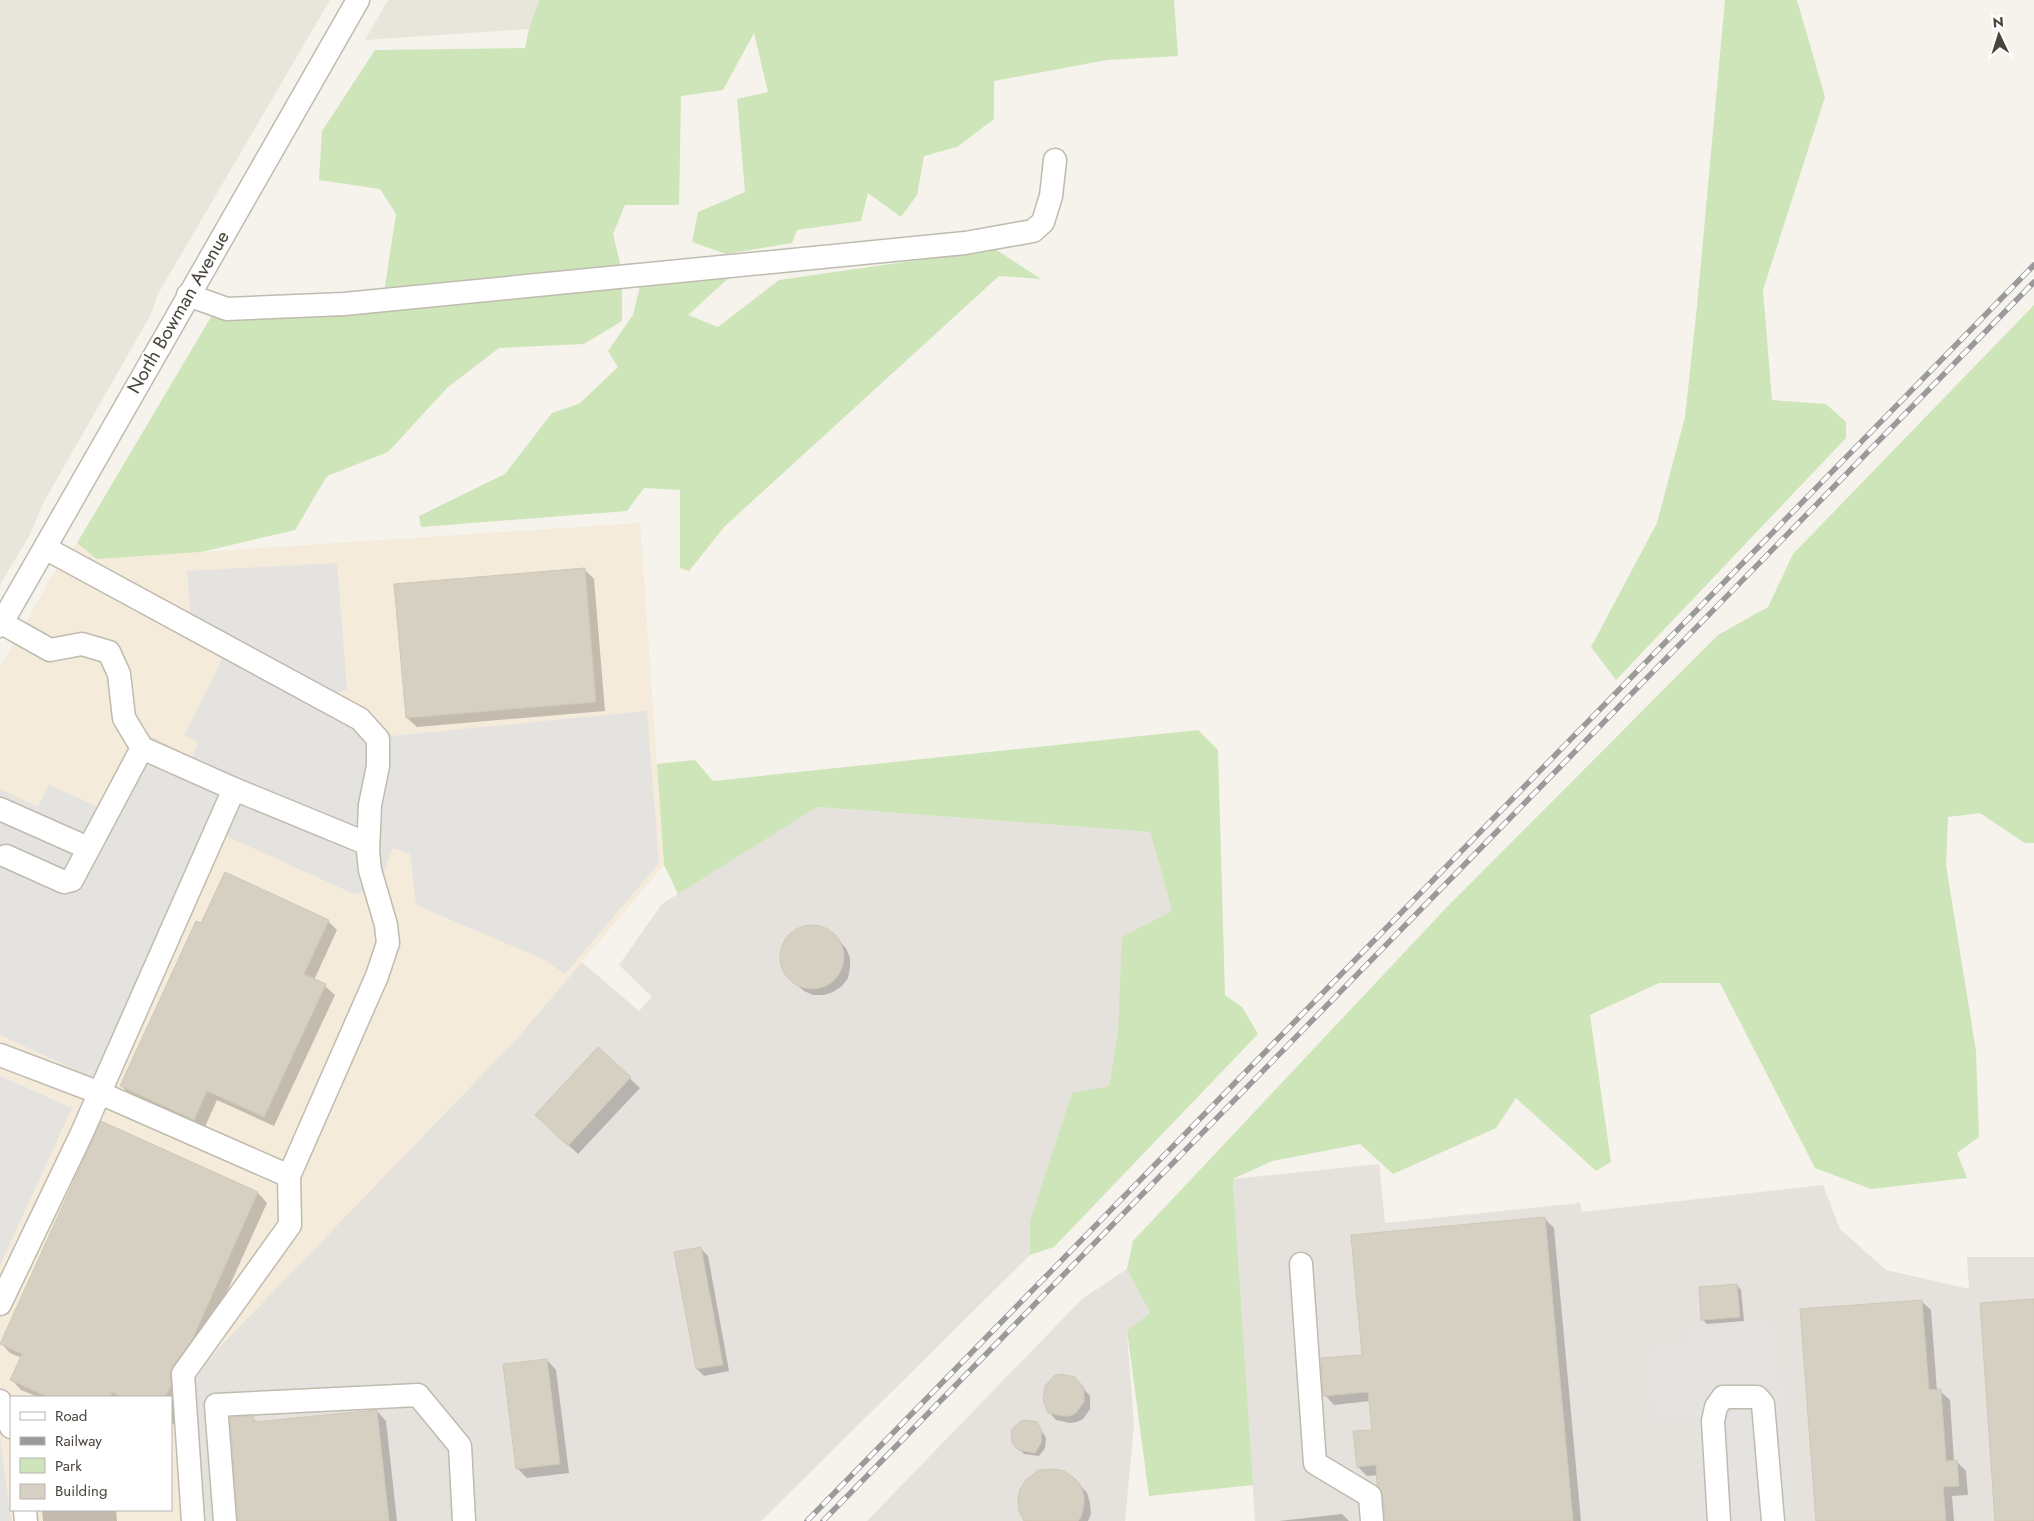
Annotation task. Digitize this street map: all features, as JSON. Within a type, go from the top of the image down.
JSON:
[{"type":"street","name":"North Bowman Avenue","points":[[1,624],[358,0]]},
{"type":"street","points":[[188,295],[227,310],[344,304],[965,242],[1033,231],[1043,222],[1055,160]]},
{"type":"street","points":[[45,548],[360,719],[378,739],[378,766],[370,805],[368,844],[370,870],[386,925],[388,943],[377,976],[289,1176],[290,1225],[183,1374],[193,1521]]},
{"type":"street","points":[[1,624],[50,650],[82,644],[109,652],[119,674],[124,718],[142,748],[234,789],[368,844]]},
{"type":"street","points":[[2,860],[64,882],[72,880],[142,748]]},
{"type":"street","points":[[0,1304],[100,1094],[234,789]]},
{"type":"street","points":[[0,809],[88,848]]},
{"type":"street","points":[[0,1055],[100,1094],[289,1176]]},
{"type":"street","points":[[1301,1264],[1315,1463],[1370,1496],[1372,1521]]},
{"type":"street","points":[[225,1521],[216,1405],[418,1395],[460,1446],[464,1521]]},
{"type":"street","points":[[1719,1521],[1713,1421],[1716,1407],[1723,1397],[1757,1397],[1763,1404],[1773,1521]]},
{"type":"street","points":[[0,1401],[10,1425]]},
{"type":"shaded area","points":[[0,0],[330,0],[158,294],[150,316],[45,500],[29,536],[0,585]]},
{"type":"shaded area","points":[[388,0],[539,0],[529,29],[365,40]]},
{"type":"shaded area","points":[[640,523],[664,865],[513,1043],[204,1521],[0,1521],[0,667],[55,571],[77,543],[97,559]]},
{"type":"shaded area","points":[[337,563],[347,689],[334,694],[391,736],[647,711],[659,863],[565,974],[543,959],[416,905],[410,854],[393,848],[378,887],[354,894],[211,829],[95,1079],[0,1035],[0,789],[38,807],[49,784],[99,808],[138,730],[192,757],[198,742],[184,735],[223,657],[193,642],[187,571]]},
{"type":"shaded area","points":[[816,807],[1150,832],[1172,911],[1118,1031],[1109,1086],[1030,1221],[1030,1255],[761,1521],[204,1521],[192,1376],[513,1043],[582,962],[639,1011],[652,997],[619,965],[662,904]]},
{"type":"shaded area","points":[[0,1076],[72,1108],[0,1265]]},
{"type":"shaded area","points":[[1379,1164],[1385,1223],[1580,1203],[1582,1212],[1823,1185],[1840,1229],[1886,1270],[1969,1289],[1967,1257],[2034,1257],[2034,1521],[1255,1521],[1233,1179]]},
{"type":"shaded area","points":[[1127,1269],[1150,1313],[1127,1332],[1134,1425],[1125,1521],[867,1521],[1082,1299]]},
{"type":"shaded area","points":[[1772,1321],[1777,1383],[1783,1383],[1792,1521],[1704,1521],[1695,1417],[1654,1419],[1649,1349],[1689,1344],[1689,1329]]},
{"type":"shaded area","points":[[0,1436],[11,1521],[0,1521]]},
{"type":"green space","points":[[539,0],[1174,0],[1178,56],[1107,60],[994,81],[994,119],[957,147],[924,156],[917,195],[901,217],[868,193],[861,221],[797,230],[792,243],[726,254],[692,242],[698,212],[745,192],[737,99],[768,92],[754,33],[723,90],[681,96],[679,205],[625,205],[613,234],[621,267],[384,292],[396,214],[380,189],[319,180],[322,131],[375,50],[525,48]]},
{"type":"green space","points":[[1725,0],[1797,0],[1825,97],[1763,290],[1772,400],[1826,404],[1846,422],[1846,438],[1616,680],[1591,647],[1657,523],[1685,417]]},
{"type":"green space","points":[[995,249],[1041,279],[999,276],[725,526],[689,571],[680,568],[680,490],[644,488],[627,511],[421,527],[419,516],[505,474],[552,413],[579,404],[618,367],[608,351],[633,315],[641,282],[734,273],[688,315],[718,327],[779,280]]},
{"type":"green space","points":[[622,284],[622,321],[584,344],[499,348],[447,388],[388,452],[327,476],[295,530],[201,552],[97,559],[77,543],[211,317],[303,317]]},
{"type":"green space","points":[[2034,305],[2034,843],[2025,843],[1980,813],[1948,817],[1946,865],[1976,1051],[1979,1137],[1957,1153],[1967,1178],[1871,1189],[1815,1168],[1720,983],[1659,983],[1590,1015],[1611,1162],[1596,1171],[1516,1098],[1496,1128],[1393,1174],[1360,1144],[1272,1161],[1233,1179],[1253,1485],[1149,1496],[1127,1331],[1150,1313],[1127,1269],[1133,1241],[1447,907],[1718,635],[1768,607],[1793,554]]},
{"type":"green space","points":[[1198,730],[1218,750],[1225,995],[1242,1007],[1258,1034],[1054,1247],[1030,1255],[1030,1221],[1072,1093],[1109,1086],[1118,1031],[1122,937],[1172,911],[1150,832],[817,807],[678,894],[664,865],[657,764],[695,760],[713,781]]},
{"type":"building","points":[[585,568],[596,702],[406,718],[394,584]]},
{"type":"building","points":[[225,872],[329,920],[304,974],[326,984],[264,1117],[207,1091],[194,1120],[120,1086],[196,921],[201,923]]},
{"type":"building","points":[[812,925],[830,931],[838,939],[844,957],[838,975],[830,983],[812,989],[794,983],[786,975],[780,957],[786,939],[794,931]]},
{"type":"building","points":[[598,1047],[631,1077],[568,1146],[535,1115]]},
{"type":"building","points":[[101,1121],[258,1192],[192,1340],[172,1367],[170,1375],[171,1386],[166,1396],[121,1396],[112,1392],[110,1396],[46,1396],[10,1380],[22,1354],[0,1344]]},
{"type":"building","points":[[1545,1217],[1573,1521],[1385,1521],[1383,1495],[1377,1485],[1376,1465],[1357,1467],[1353,1431],[1372,1430],[1368,1392],[1323,1396],[1321,1358],[1362,1355],[1351,1235]]},
{"type":"building","points":[[701,1247],[723,1365],[696,1369],[674,1252]]},
{"type":"building","points":[[1737,1284],[1740,1317],[1701,1320],[1699,1287]]},
{"type":"building","points":[[2034,1299],[2034,1521],[1995,1521],[1980,1303]]},
{"type":"building","points":[[1922,1300],[1929,1390],[1941,1389],[1946,1461],[1957,1460],[1959,1486],[1943,1487],[1946,1521],[1816,1521],[1800,1309]]},
{"type":"building","points":[[547,1359],[560,1464],[516,1469],[503,1364]]},
{"type":"building","points":[[1061,1374],[1075,1377],[1084,1388],[1084,1402],[1076,1413],[1070,1416],[1048,1413],[1043,1400],[1045,1386],[1054,1376]]},
{"type":"building","points":[[377,1410],[389,1521],[238,1521],[230,1417],[253,1416],[254,1422]]},
{"type":"building","points":[[1021,1421],[1037,1422],[1042,1432],[1041,1443],[1035,1453],[1018,1450],[1012,1443],[1011,1432],[1013,1428]]},
{"type":"building","points":[[1054,1469],[1064,1471],[1080,1484],[1084,1495],[1081,1517],[1078,1521],[1024,1521],[1019,1511],[1018,1499],[1020,1489],[1026,1480],[1038,1470]]},
{"type":"railway","points":[[807,1521],[2034,265]]},
{"type":"railway","points":[[823,1521],[2034,282]]}]
